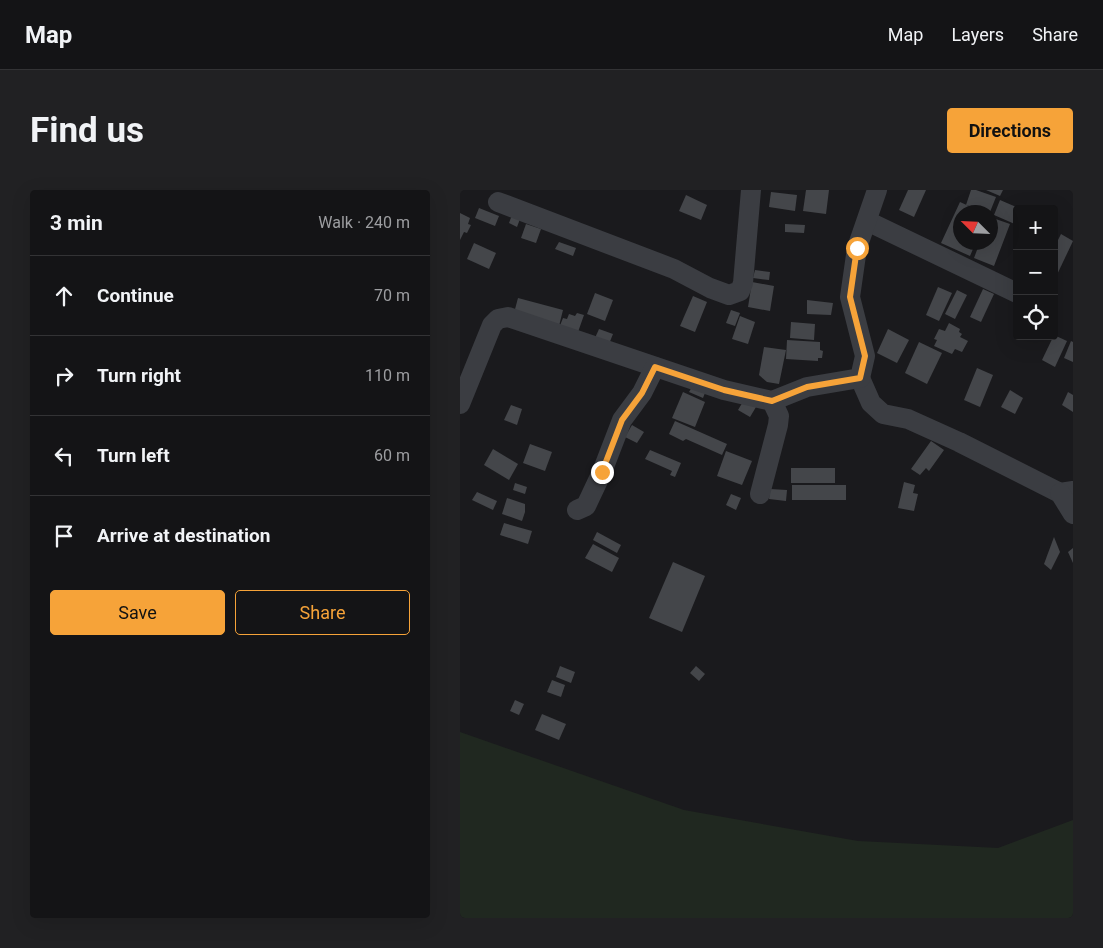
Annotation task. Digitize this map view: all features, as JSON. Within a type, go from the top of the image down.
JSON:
[{"type":"street","points":[[498,202],[674,269],[729,296],[740,291],[743,283],[751,190]]},
{"type":"street","points":[[877,190],[857,248],[850,297],[865,356],[860,378],[871,403],[883,414],[908,420],[1066,492],[1073,514]]},
{"type":"street","points":[[866,222],[1013,291]]},
{"type":"street","points":[[460,404],[492,325],[498,319],[508,317],[724,390],[772,401],[807,387],[860,378]]},
{"type":"street","points":[[577,510],[586,506],[602,472],[622,420],[642,393],[655,367]]},
{"type":"street","points":[[760,494],[778,426],[779,416],[772,401]]},
{"type":"shaded area","points":[[460,732],[684,810],[858,841],[998,848],[1073,820],[1073,918],[460,918]]},
{"type":"building","points":[[806,190],[829,190],[826,214],[803,211]]},
{"type":"building","points":[[908,190],[926,190],[914,217],[899,210]]},
{"type":"building","points":[[971,190],[996,197],[993,205],[966,205]]},
{"type":"building","points":[[986,190],[1003,190],[1000,196]]},
{"type":"building","points":[[771,192],[797,195],[795,211],[769,207]]},
{"type":"building","points":[[686,195],[707,205],[701,220],[679,211]]},
{"type":"building","points":[[1000,200],[1013,206],[1013,223],[998,217]]},
{"type":"building","points":[[479,208],[499,216],[495,226],[475,218]]},
{"type":"building","points":[[460,213],[470,218],[468,224],[471,225],[467,233],[464,232],[460,240]]},
{"type":"building","points":[[512,215],[520,219],[517,227],[509,223]]},
{"type":"building","points":[[953,217],[953,248],[941,243]]},
{"type":"building","points":[[998,220],[1010,224],[994,266],[974,258],[977,250],[998,250]]},
{"type":"building","points":[[526,224],[541,229],[536,243],[521,238]]},
{"type":"building","points":[[785,224],[805,225],[804,233],[785,232]]},
{"type":"building","points":[[1061,234],[1073,241],[1058,273],[1058,250],[1058,240]]},
{"type":"building","points":[[559,242],[576,248],[573,256],[555,249]]},
{"type":"building","points":[[474,243],[496,253],[489,269],[467,259]]},
{"type":"building","points":[[957,250],[973,250],[970,256]]},
{"type":"building","points":[[755,270],[770,272],[769,280],[753,278]]},
{"type":"building","points":[[752,282],[774,286],[770,311],[748,307]]},
{"type":"building","points":[[938,287],[952,293],[939,321],[926,315]]},
{"type":"building","points":[[983,289],[994,294],[981,322],[970,317]]},
{"type":"building","points":[[957,290],[967,295],[955,319],[945,314]]},
{"type":"building","points":[[595,293],[613,300],[605,321],[587,314]]},
{"type":"building","points":[[693,296],[707,302],[695,332],[680,326]]},
{"type":"building","points":[[518,298],[563,310],[559,326],[514,313]]},
{"type":"building","points":[[807,300],[833,303],[831,315],[807,314]]},
{"type":"building","points":[[731,310],[740,313],[735,326],[726,323]]},
{"type":"building","points":[[577,313],[584,315],[578,332],[559,328],[563,318],[567,319],[569,314],[575,316]]},
{"type":"building","points":[[740,316],[755,322],[748,344],[732,339]]},
{"type":"building","points":[[791,322],[815,324],[814,340],[790,338]]},
{"type":"building","points":[[949,323],[960,329],[959,332],[962,334],[960,337],[968,341],[962,352],[955,349],[952,354],[934,346],[937,340],[934,339],[939,329],[945,331]]},
{"type":"building","points":[[599,329],[613,334],[609,344],[595,338]]},
{"type":"building","points":[[888,329],[909,340],[897,363],[877,353]]},
{"type":"building","points":[[1058,337],[1067,341],[1055,367],[1042,360],[1052,340],[1058,340]]},
{"type":"building","points":[[787,340],[820,342],[820,350],[823,351],[822,358],[818,358],[818,361],[786,359]]},
{"type":"building","points":[[1071,341],[1073,342],[1073,362],[1064,358]]},
{"type":"building","points":[[919,342],[942,353],[927,384],[905,373]]},
{"type":"building","points":[[764,347],[786,350],[779,384],[767,382],[759,375]]},
{"type":"building","points":[[977,368],[993,375],[980,407],[964,400]]},
{"type":"building","points":[[692,387],[705,393],[703,398],[689,392]]},
{"type":"building","points":[[1010,390],[1023,398],[1015,414],[1001,407]]},
{"type":"building","points":[[683,392],[705,402],[695,427],[672,418]]},
{"type":"building","points":[[1068,392],[1073,395],[1073,412],[1062,405]]},
{"type":"building","points":[[744,400],[756,407],[750,417],[738,410]]},
{"type":"building","points":[[511,405],[522,409],[517,425],[504,420]]},
{"type":"building","points":[[675,421],[727,444],[722,455],[686,439],[683,441],[669,434]]},
{"type":"building","points":[[632,425],[644,432],[637,443],[625,437]]},
{"type":"building","points":[[931,441],[944,450],[929,471],[926,468],[920,475],[911,469]]},
{"type":"building","points":[[530,444],[552,452],[545,471],[523,463]]},
{"type":"building","points":[[493,449],[518,464],[509,480],[484,465]]},
{"type":"building","points":[[650,450],[681,463],[675,477],[670,475],[672,471],[645,459]]},
{"type":"building","points":[[726,451],[752,461],[742,485],[717,476]]},
{"type":"building","points":[[791,468],[835,468],[835,483],[791,483]]},
{"type":"building","points":[[904,482],[915,485],[913,493],[918,494],[914,511],[898,508]]},
{"type":"building","points":[[515,483],[527,487],[525,494],[513,490]]},
{"type":"building","points":[[792,485],[846,485],[846,500],[792,500]]},
{"type":"building","points":[[770,489],[787,490],[786,501],[769,499]]},
{"type":"building","points":[[477,492],[497,501],[493,510],[472,500]]},
{"type":"building","points":[[731,494],[741,498],[736,510],[726,505]]},
{"type":"building","points":[[507,498],[525,504],[522,521],[502,514]]},
{"type":"building","points":[[504,523],[532,531],[528,544],[500,535]]},
{"type":"building","points":[[597,532],[621,545],[617,553],[593,540]]},
{"type":"building","points":[[1054,537],[1060,552],[1051,570],[1044,564]]},
{"type":"building","points":[[593,544],[619,558],[612,572],[585,558]]},
{"type":"building","points":[[1073,548],[1073,563],[1068,552]]},
{"type":"building","points":[[673,562],[705,576],[682,632],[649,618]]},
{"type":"building","points":[[560,666],[575,672],[571,683],[556,677]]},
{"type":"building","points":[[696,666],[705,674],[699,681],[690,673]]},
{"type":"building","points":[[552,680],[565,685],[561,697],[547,692]]},
{"type":"building","points":[[515,700],[524,704],[519,715],[510,711]]},
{"type":"building","points":[[542,714],[566,724],[559,740],[535,730]]},
{"type":"route","points":[[602,472],[622,420],[642,393],[655,367],[724,390],[772,401],[807,387],[860,378],[865,356],[850,297],[857,248]]}]
